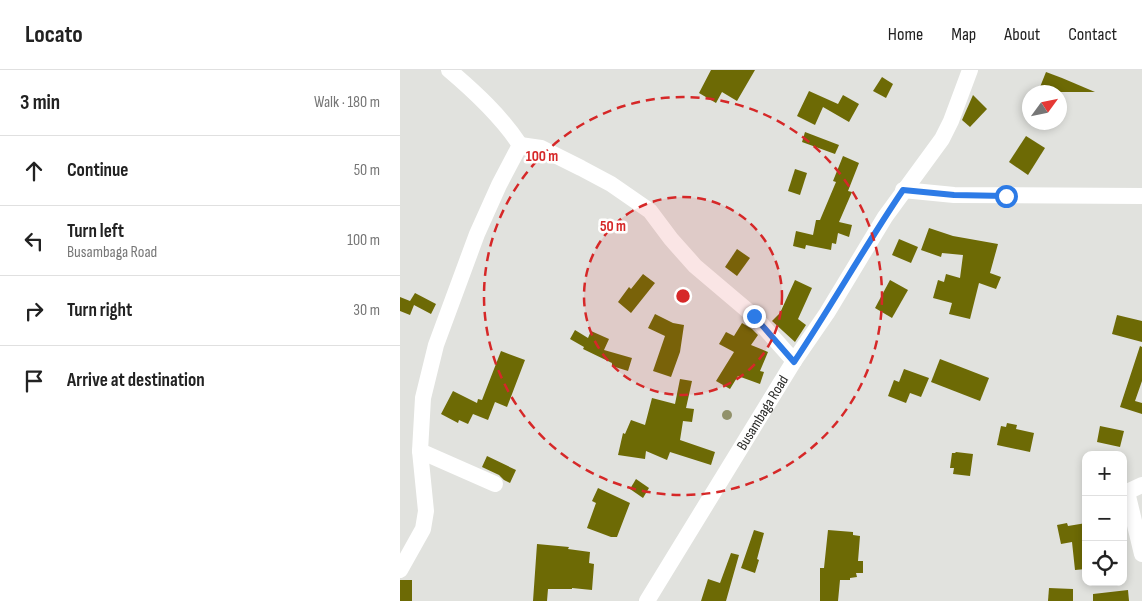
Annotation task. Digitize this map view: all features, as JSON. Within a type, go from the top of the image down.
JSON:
[{"type":"street","points":[[449,70],[473,90],[494,112],[511,131],[520,145],[541,148],[581,168],[611,184],[650,211],[695,266],[754,316],[794,362]]},
{"type":"street","name":"Busambaga Road","points":[[647,601],[885,217],[942,138],[951,121],[970,70]]},
{"type":"street","points":[[400,570],[423,529],[426,511],[420,451],[423,398],[436,345],[477,234],[499,185],[520,145]]},
{"type":"street","points":[[903,190],[954,195],[1142,196]]},
{"type":"street","points":[[420,451],[495,484]]},
{"type":"street","points":[[1142,485],[1127,492],[1142,554]]},
{"type":"building","points":[[711,70],[755,70],[737,101],[722,92],[716,103],[699,93]]},
{"type":"building","points":[[1046,72],[1095,92],[1067,92],[1067,85],[1041,85]]},
{"type":"building","points":[[882,77],[893,84],[886,98],[873,91]]},
{"type":"building","points":[[809,91],[838,104],[843,95],[859,104],[849,122],[823,107],[815,125],[797,116]]},
{"type":"building","points":[[973,95],[987,109],[970,127],[962,120]]},
{"type":"building","points":[[805,132],[839,145],[835,154],[802,142]]},
{"type":"building","points":[[1026,136],[1045,148],[1028,175],[1009,162]]},
{"type":"building","points":[[843,156],[859,163],[848,191],[852,192],[839,222],[852,225],[849,237],[838,233],[836,244],[832,243],[831,250],[806,245],[805,249],[793,246],[796,231],[813,235],[816,220],[820,220],[836,182],[833,181]]},
{"type":"building","points":[[795,169],[807,173],[800,195],[788,191]]},
{"type":"building","points":[[929,228],[953,236],[998,244],[990,273],[1001,277],[996,289],[979,283],[970,319],[949,314],[952,303],[933,298],[938,280],[944,282],[946,274],[960,278],[963,255],[942,253],[941,257],[921,250]]},
{"type":"building","points":[[899,239],[918,247],[911,263],[892,255]]},
{"type":"building","points":[[737,249],[750,258],[737,276],[725,267]]},
{"type":"building","points":[[643,274],[655,283],[631,313],[618,302],[629,287],[631,289]]},
{"type":"building","points":[[795,280],[812,288],[798,319],[806,325],[795,342],[772,321],[780,313]]},
{"type":"building","points":[[890,280],[908,290],[892,318],[875,308]]},
{"type":"building","points":[[415,293],[436,304],[431,314],[414,305],[410,315],[400,311],[400,297],[410,301]]},
{"type":"building","points":[[655,314],[673,323],[684,325],[680,352],[671,377],[653,371],[665,336],[648,328]]},
{"type":"building","points":[[1117,315],[1142,321],[1142,342],[1112,334]]},
{"type":"building","points":[[742,323],[758,335],[751,345],[768,352],[760,371],[764,372],[760,384],[738,376],[730,389],[716,381],[734,352],[719,344],[726,332],[734,336]]},
{"type":"building","points":[[575,330],[588,338],[591,331],[609,339],[604,350],[632,358],[628,371],[612,366],[612,363],[583,349],[584,347],[570,339]]},
{"type":"building","points":[[1140,346],[1142,347],[1142,381],[1135,401],[1142,403],[1142,414],[1120,407]]},
{"type":"building","points":[[501,351],[525,360],[507,407],[495,402],[488,420],[473,414],[468,424],[459,420],[458,423],[441,414],[453,391],[477,403],[478,399],[482,400]]},
{"type":"building","points":[[940,359],[989,378],[980,401],[931,382]]},
{"type":"building","points":[[904,369],[929,378],[921,397],[910,393],[906,403],[888,396],[894,380],[899,382]]},
{"type":"building","points":[[680,379],[692,381],[686,408],[694,409],[692,422],[683,421],[680,440],[715,452],[711,465],[670,452],[667,460],[646,451],[645,459],[618,455],[623,433],[625,434],[631,420],[645,425],[652,398],[675,404]]},
{"type":"building","points":[[1007,423],[1017,425],[1016,429],[1034,433],[1030,452],[997,445],[1001,426],[1006,427]]},
{"type":"building","points":[[1100,426],[1124,431],[1120,447],[1097,442]]},
{"type":"building","points":[[952,453],[973,454],[970,476],[953,474],[954,468],[950,468]]},
{"type":"building","points":[[487,456],[516,470],[510,483],[482,467]]},
{"type":"building","points":[[636,479],[649,488],[643,498],[630,489]]},
{"type":"building","points":[[598,488],[630,503],[617,537],[611,537],[587,528],[596,503],[592,501]]},
{"type":"building","points":[[1067,523],[1068,526],[1082,524],[1082,569],[1075,570],[1072,542],[1061,544],[1057,525]]},
{"type":"building","points":[[754,530],[764,533],[755,573],[741,568]]},
{"type":"building","points":[[828,530],[853,532],[853,535],[860,536],[858,561],[863,561],[863,573],[856,573],[857,577],[850,578],[850,580],[840,580],[838,601],[820,601],[820,568],[824,568]]},
{"type":"building","points":[[537,544],[569,547],[568,549],[590,552],[589,563],[594,564],[592,590],[572,588],[548,589],[547,601],[533,601]]},
{"type":"building","points":[[731,553],[739,555],[726,601],[701,601],[708,579],[720,583]]},
{"type":"building","points":[[400,580],[412,580],[412,601],[400,601]]},
{"type":"building","points":[[1049,588],[1073,589],[1073,601],[1048,601]]},
{"type":"building","points":[[1128,590],[1129,601],[1093,601],[1093,594]]},
{"type":"route","points":[[754,316],[794,362],[827,313],[903,190],[954,195],[1006,196]]}]
